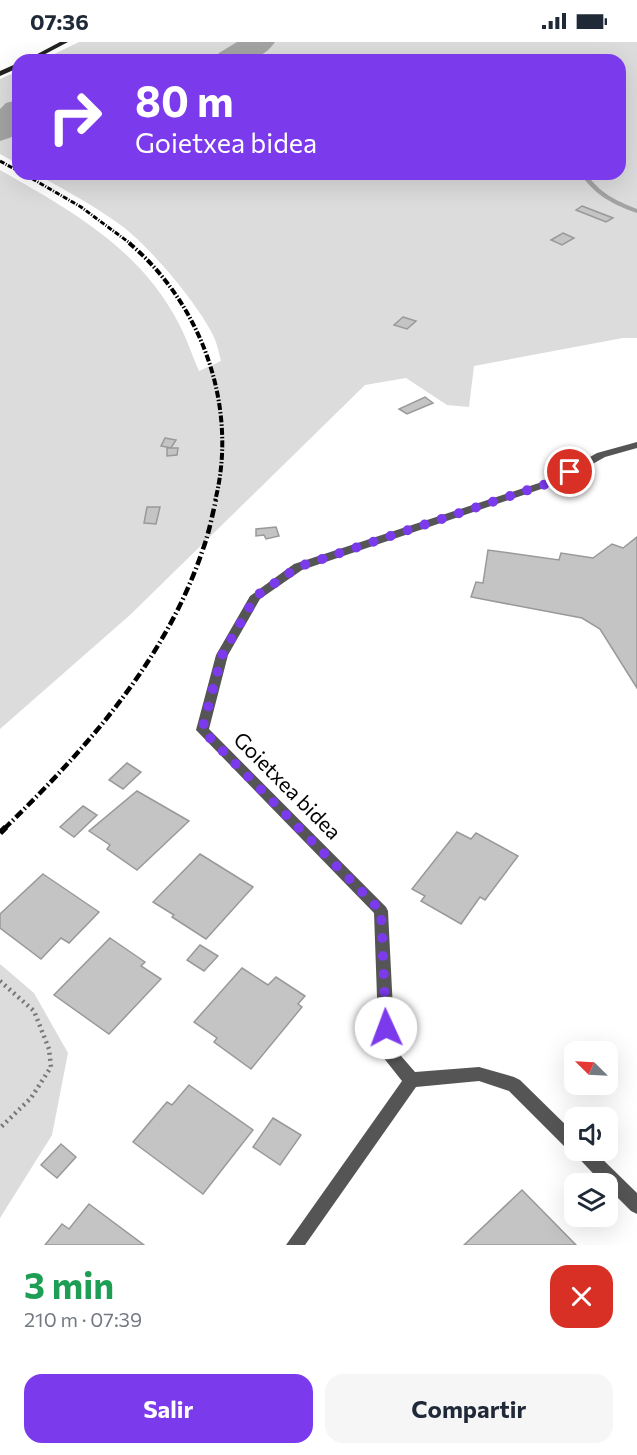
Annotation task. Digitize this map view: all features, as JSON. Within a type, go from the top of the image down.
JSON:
[{"type":"street","points":[[40,54],[65,42]]},
{"type":"street","name":"Goietxea bidea","points":[[412,1080],[387,1052],[381,911],[202,730],[222,655],[256,596],[298,567],[555,481],[601,455],[637,446]]},
{"type":"street","points":[[295,1245],[412,1080],[479,1074],[514,1085],[564,1134]]},
{"type":"street","points":[[592,1161],[637,1205]]},
{"type":"path","points":[[0,981],[34,1011],[49,1049],[51,1067],[31,1098],[0,1128]]},
{"type":"shaded area","points":[[79,42],[637,42],[637,338],[623,338],[474,366],[469,407],[447,405],[406,378],[365,385],[130,615],[0,729],[0,170],[12,177],[12,180],[17,180],[52,200],[102,234],[145,274],[163,297],[182,330],[199,371],[221,361],[218,348],[206,322],[172,277],[122,226],[47,180],[626,180],[626,54],[54,54]]},
{"type":"shaded area","points":[[12,74],[12,161],[0,154],[0,79]]},
{"type":"shaded area","points":[[0,964],[34,993],[68,1053],[52,1135],[0,1218]]},
{"type":"building","points":[[582,206],[613,218],[606,222],[576,210]]},
{"type":"building","points":[[563,233],[574,238],[562,245],[551,240]]},
{"type":"building","points":[[403,317],[416,321],[407,329],[394,325]]},
{"type":"building","points":[[425,397],[433,403],[407,414],[399,409]]},
{"type":"building","points":[[165,438],[176,440],[171,448],[161,446]]},
{"type":"building","points":[[167,448],[178,448],[177,455],[167,456]]},
{"type":"building","points":[[147,507],[160,507],[156,524],[144,523]]},
{"type":"building","points":[[276,527],[279,536],[266,539],[264,535],[256,536],[256,529]]},
{"type":"building","points":[[637,537],[637,688],[600,629],[582,618],[471,597],[476,582],[483,583],[488,550],[559,560],[561,553],[593,558],[612,544],[623,548]]},
{"type":"building","points":[[127,763],[141,772],[123,789],[109,780]]},
{"type":"building","points":[[137,791],[189,821],[137,870],[107,849],[110,845],[89,831]]},
{"type":"building","points":[[83,806],[97,815],[74,837],[60,827]]},
{"type":"building","points":[[457,832],[471,839],[476,833],[518,856],[485,900],[480,897],[461,924],[421,901],[425,896],[412,889]]},
{"type":"building","points":[[200,854],[253,887],[206,939],[153,902]]},
{"type":"building","points":[[43,874],[99,912],[69,943],[61,938],[41,959],[0,928],[0,914]]},
{"type":"building","points":[[110,938],[145,962],[141,966],[161,979],[109,1034],[54,995]]},
{"type":"building","points":[[200,945],[218,956],[204,971],[187,960]]},
{"type":"building","points":[[242,968],[268,985],[276,977],[305,996],[298,1004],[302,1007],[251,1069],[214,1042],[217,1038],[194,1022]]},
{"type":"building","points":[[189,1085],[253,1130],[203,1194],[133,1142],[167,1102],[172,1105]]},
{"type":"building","points":[[273,1118],[301,1135],[280,1165],[253,1147]]},
{"type":"building","points":[[61,1144],[76,1157],[57,1178],[41,1165]]},
{"type":"building","points":[[522,1190],[576,1245],[464,1245]]},
{"type":"building","points":[[89,1204],[144,1245],[45,1245],[62,1224],[69,1229]]},
{"type":"waterway","points":[[240,54],[259,42]]},
{"type":"waterway","points":[[0,130],[12,117]]},
{"type":"waterway","points":[[588,180],[600,193],[637,211]]},
{"type":"railway","points":[[0,161],[12,168]]},
{"type":"railway","points":[[34,180],[81,207],[131,244]]},
{"type":"railway","points":[[129,243],[155,268],[177,296],[195,327],[208,360],[218,395],[222,430],[221,466],[215,501]]},
{"type":"railway","points":[[0,833],[94,734],[146,665],[187,590],[209,531],[216,500]]},
{"type":"route","points":[[386,1028],[381,911],[202,730],[222,655],[256,596],[298,567],[555,481],[570,472]]}]
